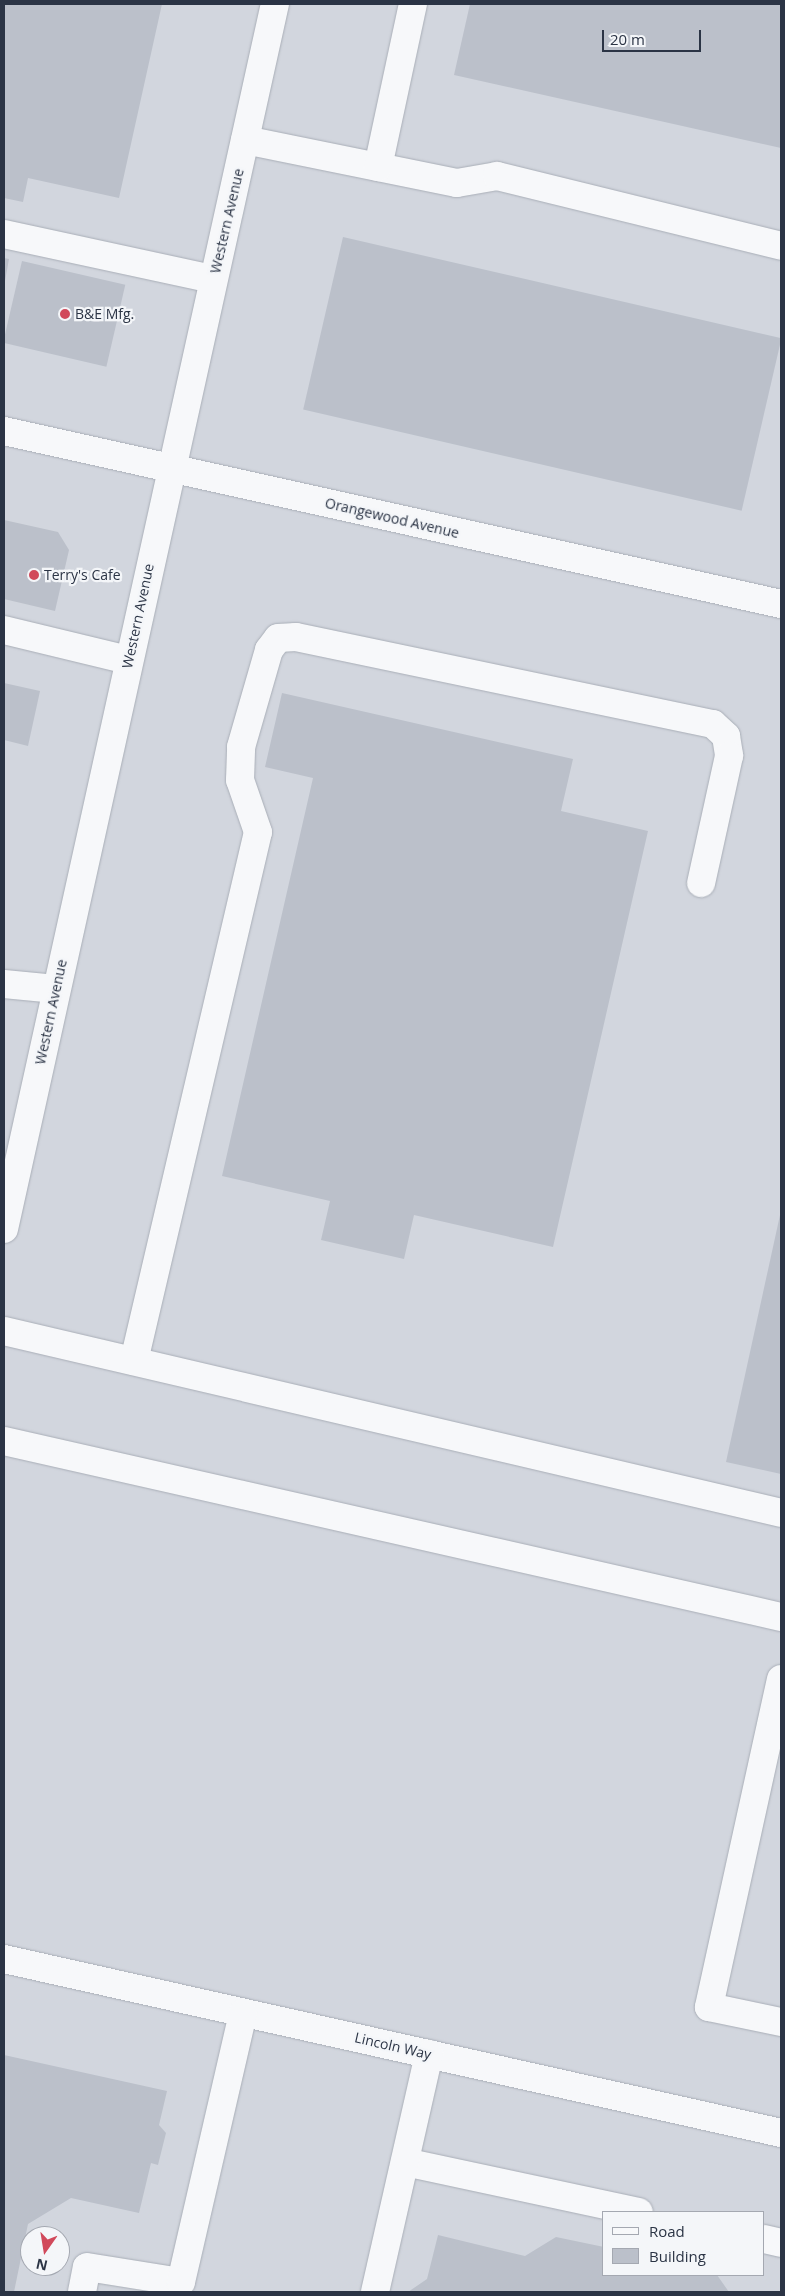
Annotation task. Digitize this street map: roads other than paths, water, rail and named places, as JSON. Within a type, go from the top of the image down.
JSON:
[{"type":"street","name":"Western Avenue","points":[[4,1229],[128,660],[275,4]]},
{"type":"street","points":[[378,167],[413,4]]},
{"type":"street","points":[[245,140],[457,183],[497,176],[781,246]]},
{"type":"street","points":[[4,234],[214,279]]},
{"type":"street","name":"Orangewood Avenue","points":[[4,431],[781,604]]},
{"type":"street","points":[[4,630],[128,660]]},
{"type":"street","points":[[134,1361],[258,832],[240,780],[241,746],[269,650],[278,638],[296,637],[713,724],[726,736],[729,756],[701,883]]},
{"type":"street","points":[[4,984],[56,988]]},
{"type":"street","points":[[4,1330],[781,1513]]},
{"type":"street","points":[[4,1441],[781,1616]]},
{"type":"street","points":[[781,1679],[709,2007],[781,2022]]},
{"type":"street","name":"Lincoln Way","points":[[4,1959],[781,2133]]},
{"type":"street","points":[[82,2292],[87,2267],[181,2282],[243,2013]]},
{"type":"street","points":[[375,2292],[429,2054]]},
{"type":"street","points":[[405,2162],[634,2211]]},
{"type":"street","points":[[765,2239],[781,2243]]},
{"type":"place","name":"B&E Mfg.","points":[[65,314]]},
{"type":"place","name":"Terry's Cafe","points":[[34,575]]}]
